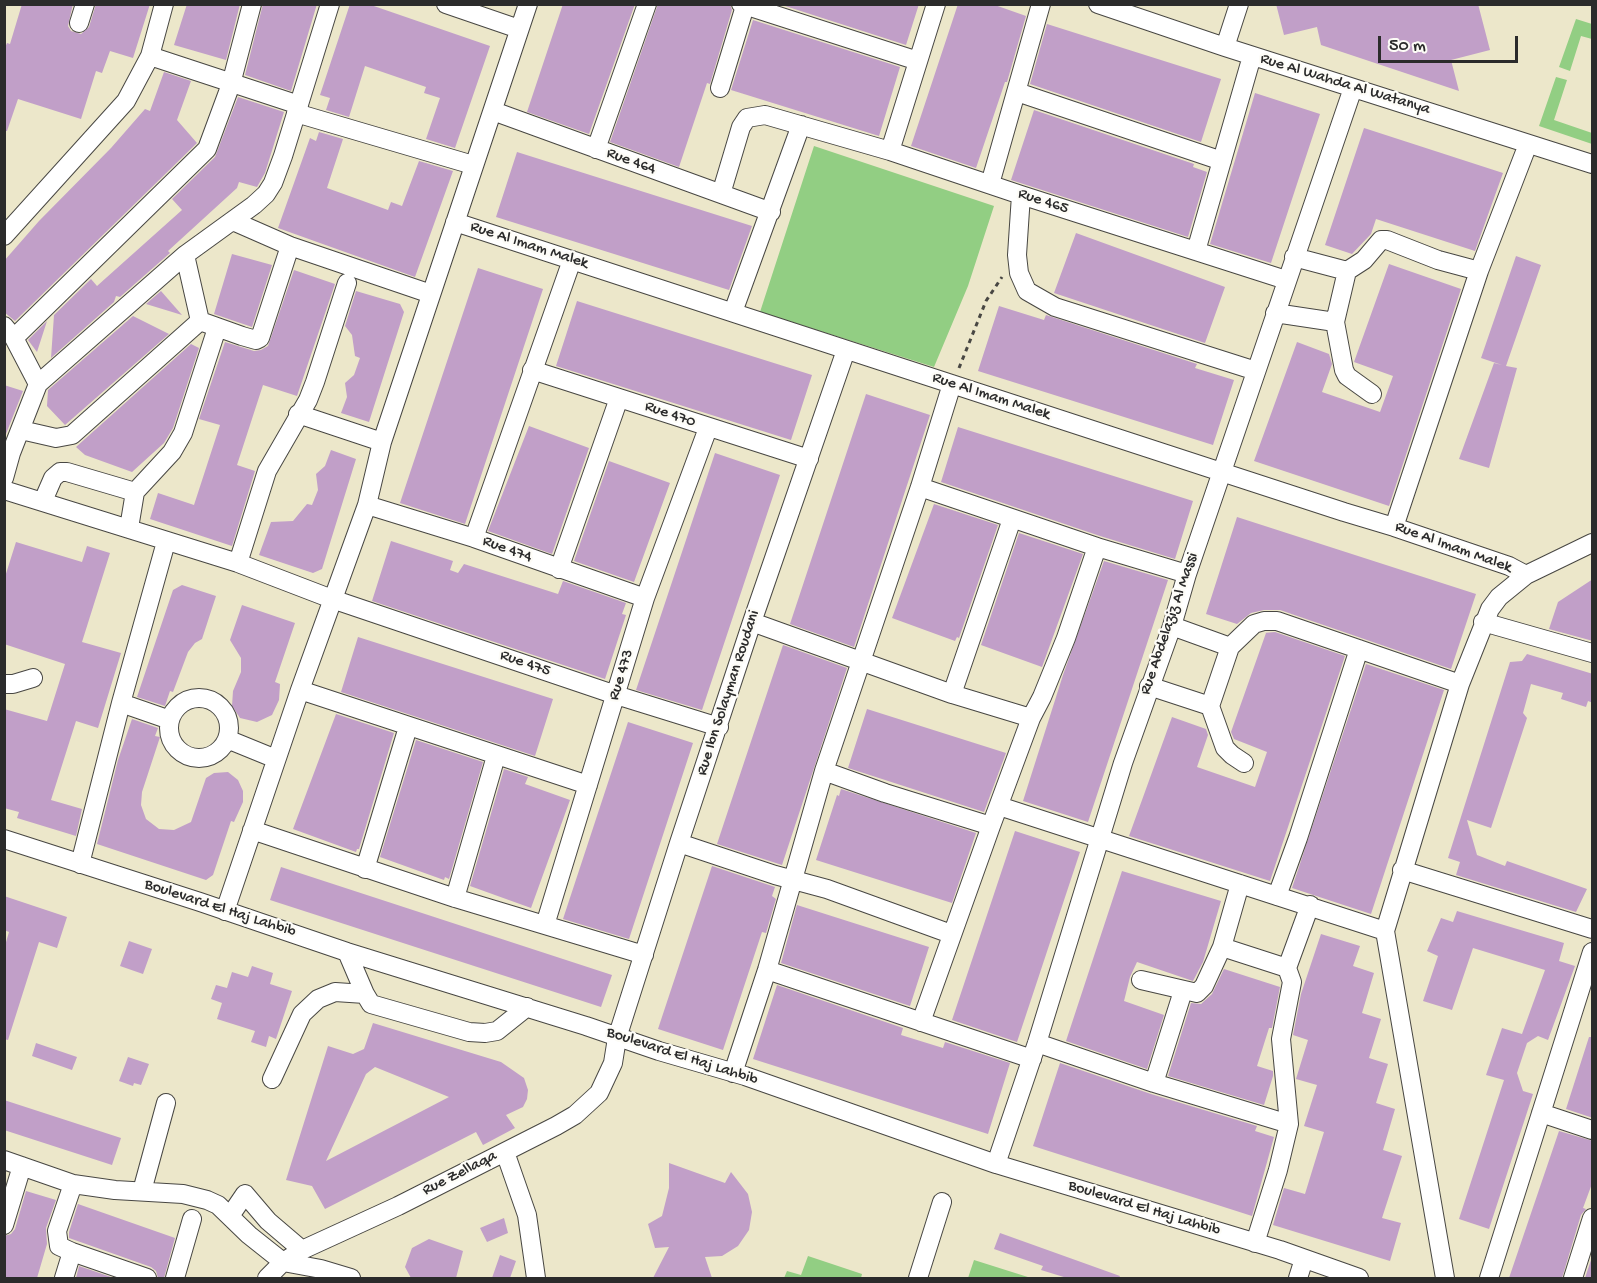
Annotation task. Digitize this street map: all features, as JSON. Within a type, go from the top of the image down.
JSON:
[{"type":"street","points":[[79,23],[85,4]]},
{"type":"street","points":[[4,236],[126,101],[150,56],[164,4]]},
{"type":"street","points":[[38,384],[9,332],[207,149],[231,84],[252,4]]},
{"type":"street","points":[[4,478],[8,452],[21,430],[38,384],[185,255],[266,194],[273,183],[330,4]]},
{"type":"street","points":[[446,4],[519,29]]},
{"type":"street","points":[[225,911],[300,690],[367,505],[382,442],[528,4]]},
{"type":"street","points":[[596,149],[647,4]]},
{"type":"street","points":[[891,151],[936,4]]},
{"type":"street","points":[[990,184],[1041,4]]},
{"type":"street","name":"Rue Al Wahda Al Watanya","points":[[1098,4],[1252,56],[1593,164]]},
{"type":"street","points":[[1225,47],[1239,4]]},
{"type":"street","points":[[720,88],[743,5],[918,61]]},
{"type":"street","points":[[150,56],[297,109],[473,165]]},
{"type":"street","points":[[1196,251],[1252,56]]},
{"type":"street","name":"Rue Abdelaziz Al Massi","points":[[996,1164],[1035,1051],[1149,686],[1172,626],[1186,574],[1353,88]]},
{"type":"street","points":[[1017,92],[1221,161]]},
{"type":"street","name":"Rue 464","points":[[492,111],[771,212]]},
{"type":"street","name":"Rue 465","points":[[721,194],[741,127],[747,118],[765,115],[891,151],[1286,280]]},
{"type":"street","points":[[733,312],[801,125]]},
{"type":"street","points":[[1395,527],[1479,271],[1528,144]]},
{"type":"street","points":[[1021,195],[1017,255],[1019,273],[1027,291],[1055,307],[1256,371]]},
{"type":"street","points":[[233,221],[290,246],[431,294]]},
{"type":"street","name":"Rue Al Imam Malek","points":[[455,222],[1344,513],[1395,527],[1509,566],[1526,575]]},
{"type":"street","points":[[1372,394],[1347,376],[1344,370],[1335,322],[1347,271],[1364,260],[1381,240],[1387,240],[1438,260],[1479,271]]},
{"type":"street","points":[[200,321],[256,340],[260,338],[290,246]]},
{"type":"street","points":[[185,255],[200,321]]},
{"type":"street","points":[[1294,257],[1347,271]]},
{"type":"street","points":[[474,538],[572,260]]},
{"type":"street","points":[[238,563],[267,471],[308,400],[347,283]]},
{"type":"street","points":[[1275,313],[1335,322]]},
{"type":"street","points":[[21,430],[56,438],[72,435],[200,321]]},
{"type":"street","points":[[129,528],[135,492],[172,452],[183,433],[217,328]]},
{"type":"street","name":"Rue Ibn Solayman Roudani","points":[[617,1038],[752,622],[846,350]]},
{"type":"street","name":"Rue 470","points":[[532,370],[809,459]]},
{"type":"street","points":[[733,1073],[767,970],[824,771],[920,487],[952,384]]},
{"type":"street","points":[[559,569],[619,398]]},
{"type":"street","points":[[298,414],[382,442]]},
{"type":"street","name":"Rue 473","points":[[545,925],[645,598],[708,428]]},
{"type":"street","points":[[43,501],[53,478],[60,472],[67,472],[135,492]]},
{"type":"street","points":[[920,487],[1012,519],[1186,574]]},
{"type":"street","name":"Rue 475","points":[[4,490],[238,563],[332,599],[718,727]]},
{"type":"street","name":"Rue 474","points":[[367,505],[474,538],[645,598]]},
{"type":"street","points":[[952,694],[1012,519]]},
{"type":"street","points":[[80,864],[121,703],[166,542]]},
{"type":"street","points":[[1445,1278],[1385,931],[1460,684],[1483,622],[1499,597],[1526,575],[1593,543]]},
{"type":"street","points":[[921,1022],[1031,718],[1066,638],[1098,547]]},
{"type":"street","points":[[1244,763],[1225,748],[1210,706],[1230,647],[1254,624],[1264,621],[1284,623],[1460,684]]},
{"type":"street","points":[[752,622],[952,694],[1031,718]]},
{"type":"street","points":[[1483,622],[1593,653]]},
{"type":"street","points":[[1172,626],[1230,647]]},
{"type":"street","points":[[1277,896],[1359,649]]},
{"type":"street","points":[[4,684],[13,684],[33,678]]},
{"type":"street","points":[[1149,686],[1210,706]]},
{"type":"street","points":[[300,690],[588,785]]},
{"type":"street","points":[[204,699],[219,707],[228,722],[227,739],[223,746],[210,756],[194,758],[185,755],[174,744],[170,736],[170,720],[180,706],[187,701],[204,699]]},
{"type":"street","points":[[121,703],[170,720]]},
{"type":"street","points":[[365,869],[408,727]]},
{"type":"street","points":[[227,739],[276,759]]},
{"type":"street","points":[[455,898],[496,756]]},
{"type":"street","points":[[824,771],[885,793],[991,826]]},
{"type":"street","points":[[999,806],[1385,931]]},
{"type":"street","points":[[252,830],[455,898],[644,956]]},
{"type":"street","name":"Boulevard El Haj Lahbib","points":[[4,839],[347,952],[733,1073],[996,1164],[1255,1243],[1359,1278]]},
{"type":"street","points":[[679,843],[827,889],[951,934]]},
{"type":"street","points":[[1402,870],[1593,929]]},
{"type":"street","points":[[1141,980],[1183,991],[1197,993],[1201,990],[1222,946],[1240,885]]},
{"type":"street","points":[[1287,968],[1310,905]]},
{"type":"street","points":[[1222,946],[1287,968],[1291,975],[1292,989],[1281,1039],[1289,1124],[1278,1170],[1255,1243]]},
{"type":"street","points":[[347,952],[371,1004],[469,1032],[484,1033],[497,1031],[527,1007]]},
{"type":"street","points":[[1489,1278],[1593,952]]},
{"type":"street","points":[[767,970],[921,1022],[1154,1083],[1289,1124]]},
{"type":"street","points":[[1154,1083],[1183,991]]},
{"type":"street","points":[[272,1078],[302,1014],[318,999],[335,992],[365,994]]},
{"type":"street","name":"Rue Zellaqa","points":[[267,1278],[283,1262],[302,1250],[398,1206],[566,1121],[590,1104],[604,1086],[613,1063],[617,1038]]},
{"type":"street","points":[[142,1191],[166,1103]]},
{"type":"street","points":[[1541,1113],[1593,1130]]},
{"type":"street","points":[[505,1152],[527,1215],[536,1278]]},
{"type":"street","points":[[4,1160],[73,1184],[114,1190],[183,1194],[207,1200],[218,1205],[264,1248],[283,1262],[321,1269],[351,1278]]},
{"type":"street","points":[[4,1225],[22,1166]]},
{"type":"street","points":[[73,1184],[56,1235],[59,1246],[147,1278]]},
{"type":"street","points":[[230,1216],[245,1194],[268,1221],[302,1250]]},
{"type":"street","points":[[918,1278],[942,1202]]},
{"type":"street","points":[[175,1278],[192,1219]]},
{"type":"street","points":[[1573,1278],[1592,1224]]},
{"type":"street","points":[[64,1278],[72,1252]]},
{"type":"street","points":[[1298,1278],[1304,1259]]},
{"type":"path","points":[[952,384],[986,301],[1017,255]]},
{"type":"green space","points":[[1576,19],[1592,24],[1592,39],[1581,36],[1570,71],[1559,67]]},
{"type":"green space","points":[[1556,77],[1567,80],[1554,120],[1592,133],[1592,144],[1539,126]]},
{"type":"green space","points":[[814,146],[994,206],[968,286],[934,367],[760,312]]},
{"type":"green space","points":[[808,1256],[862,1274],[861,1278],[784,1278],[787,1271],[801,1275]]},
{"type":"green space","points":[[974,1260],[1031,1278],[968,1278]]},
{"type":"building","points":[[22,4],[73,4],[68,26],[71,31],[81,34],[89,27],[96,4],[150,4],[133,58],[110,51],[102,73],[96,71],[81,119],[18,99],[7,131],[4,131],[4,50],[7,43],[10,44]]},
{"type":"building","points":[[187,4],[240,4],[226,60],[174,45]]},
{"type":"building","points":[[263,4],[317,4],[291,91],[245,75]]},
{"type":"building","points":[[350,4],[368,4],[490,46],[455,148],[426,139],[440,98],[424,93],[426,87],[365,66],[349,117],[326,110],[330,98],[320,95]]},
{"type":"building","points":[[563,4],[635,4],[589,134],[527,112]]},
{"type":"building","points":[[658,4],[730,4],[732,10],[710,84],[707,83],[679,167],[610,142]]},
{"type":"building","points":[[779,4],[919,4],[906,45]]},
{"type":"building","points":[[958,4],[992,4],[1026,16],[1007,82],[1005,82],[976,168],[911,146]]},
{"type":"building","points":[[1276,4],[1478,4],[1490,50],[1451,60],[1459,91],[1321,45],[1317,27],[1284,35]]},
{"type":"building","points":[[753,20],[900,67],[879,136],[731,90]]},
{"type":"building","points":[[1047,24],[1221,79],[1201,142],[1030,84]]},
{"type":"building","points":[[164,72],[191,81],[177,120],[197,143],[15,321],[4,312],[4,261],[145,109],[150,111]]},
{"type":"building","points":[[1255,93],[1320,114],[1271,263],[1210,244]]},
{"type":"building","points":[[238,97],[284,112],[265,173],[257,187],[239,182],[237,188],[168,251],[170,253],[120,297],[116,296],[114,302],[51,358],[54,315],[91,279],[97,286],[182,210],[172,199],[215,157]]},
{"type":"building","points":[[1034,110],[1194,164],[1193,167],[1207,172],[1188,237],[1011,180]]},
{"type":"building","points":[[1364,128],[1503,173],[1475,251],[1376,219],[1371,234],[1352,254],[1325,245]]},
{"type":"building","points":[[319,132],[343,139],[327,188],[388,210],[391,202],[402,206],[419,161],[453,171],[415,277],[278,228],[310,138],[316,141]]},
{"type":"building","points":[[517,152],[752,226],[729,290],[496,217]]},
{"type":"building","points":[[1076,233],[1225,287],[1205,343],[1054,293]]},
{"type":"building","points":[[232,254],[272,265],[252,327],[214,314]]},
{"type":"building","points":[[1516,256],[1541,265],[1506,366],[1517,368],[1489,468],[1459,459],[1494,363],[1502,365],[1481,358]]},
{"type":"building","points":[[1389,264],[1461,289],[1389,506],[1254,461],[1297,342],[1329,354],[1332,364],[1322,392],[1380,412],[1393,376],[1354,362]]},
{"type":"building","points":[[478,268],[543,289],[465,524],[400,503]]},
{"type":"building","points":[[294,270],[335,284],[297,396],[263,385],[237,465],[255,471],[232,546],[150,519],[158,493],[194,505],[220,425],[199,419],[225,342],[254,351],[268,346]]},
{"type":"building","points":[[161,291],[182,315],[146,304]]},
{"type":"building","points":[[356,291],[400,304],[404,312],[369,422],[341,413],[347,397],[345,383],[354,375],[360,358],[355,356],[352,335],[345,326]]},
{"type":"building","points":[[577,301],[812,375],[791,440],[556,366]]},
{"type":"building","points":[[999,306],[1044,320],[1046,315],[1197,364],[1195,368],[1234,380],[1213,445],[978,371]]},
{"type":"building","points":[[133,316],[169,334],[65,425],[47,406],[48,390]]},
{"type":"building","points":[[47,321],[37,352],[28,340]]},
{"type":"building","points":[[191,344],[199,348],[173,428],[164,443],[132,472],[85,455],[76,447]]},
{"type":"building","points":[[4,385],[23,391],[4,439]]},
{"type":"building","points":[[866,394],[930,415],[854,647],[790,624]]},
{"type":"building","points":[[529,426],[589,448],[552,554],[488,531]]},
{"type":"building","points":[[958,427],[1193,501],[1175,559],[941,482]]},
{"type":"building","points":[[331,450],[356,459],[322,569],[313,573],[259,555],[271,522],[293,521],[307,504],[312,505],[318,490],[316,474],[325,466]]},
{"type":"building","points":[[715,453],[780,475],[702,710],[636,690]]},
{"type":"building","points":[[609,461],[670,483],[634,582],[574,561]]},
{"type":"building","points":[[934,504],[998,525],[959,638],[957,637],[955,641],[892,618]]},
{"type":"building","points":[[1237,517],[1476,594],[1451,669],[1280,610],[1251,613],[1237,624],[1206,614]]},
{"type":"building","points":[[1019,533],[1083,554],[1042,667],[981,645]]},
{"type":"building","points":[[391,541],[453,561],[450,570],[458,573],[464,564],[558,594],[563,581],[626,603],[622,614],[626,615],[605,679],[372,601]]},
{"type":"building","points":[[16,542],[82,562],[87,546],[110,553],[82,642],[121,653],[98,728],[76,721],[51,800],[82,809],[76,836],[17,818],[19,812],[4,808],[4,709],[47,721],[65,664],[4,644],[4,580]]},
{"type":"building","points":[[1104,561],[1168,580],[1088,822],[1023,801],[1063,675]]},
{"type":"building","points":[[1593,579],[1593,641],[1549,629],[1558,602]]},
{"type":"building","points":[[182,585],[216,596],[202,639],[195,643],[188,652],[173,692],[170,691],[165,706],[137,697],[173,590]]},
{"type":"building","points":[[242,605],[295,623],[275,682],[280,684],[279,700],[272,715],[257,722],[240,718],[232,706],[233,691],[241,672],[241,658],[230,640]]},
{"type":"building","points":[[1275,632],[1345,656],[1270,881],[1129,836],[1172,717],[1206,729],[1208,735],[1197,767],[1255,787],[1267,752],[1234,739],[1231,732],[1266,633],[1264,633]]},
{"type":"building","points":[[358,637],[553,699],[535,756],[341,692]]},
{"type":"building","points":[[783,645],[847,668],[782,865],[717,844]]},
{"type":"building","points":[[1527,654],[1593,674],[1593,703],[1588,701],[1586,707],[1561,699],[1563,693],[1531,684],[1523,713],[1527,718],[1491,828],[1467,820],[1477,855],[1505,866],[1507,861],[1587,889],[1576,912],[1456,875],[1460,862],[1448,858],[1510,662],[1522,661]]},
{"type":"building","points":[[1366,664],[1444,690],[1371,914],[1292,888]]},
{"type":"building","points":[[867,709],[1006,753],[984,812],[848,768]]},
{"type":"building","points":[[336,714],[394,733],[359,849],[356,852],[293,829]]},
{"type":"building","points":[[132,719],[158,728],[155,736],[160,737],[142,792],[141,805],[146,819],[159,829],[174,830],[191,822],[206,778],[214,773],[228,772],[238,780],[243,791],[243,802],[234,822],[231,821],[213,875],[206,880],[97,844],[118,760]]},
{"type":"building","points":[[628,722],[693,743],[629,939],[563,919]]},
{"type":"building","points":[[416,740],[483,762],[449,879],[445,877],[444,880],[380,857]]},
{"type":"building","points":[[504,769],[528,777],[525,784],[570,800],[531,908],[470,886]]},
{"type":"building","points":[[841,789],[976,833],[952,903],[816,860]]},
{"type":"building","points":[[1015,831],[1080,852],[1017,1042],[952,1020]]},
{"type":"building","points":[[712,866],[775,887],[772,896],[776,899],[766,933],[762,932],[723,1050],[658,1029]]},
{"type":"building","points":[[281,867],[612,975],[601,1007],[270,900]]},
{"type":"building","points":[[1122,871],[1221,901],[1203,962],[1193,981],[1137,962],[1130,977],[1124,1001],[1164,1015],[1147,1069],[1066,1041]]},
{"type":"building","points":[[4,896],[67,917],[57,948],[39,942],[8,1040],[4,1039],[4,949],[9,932],[4,930]]},
{"type":"building","points":[[797,905],[929,947],[910,1006],[781,963]]},
{"type":"building","points":[[1457,911],[1564,943],[1559,961],[1575,966],[1548,1040],[1538,1036],[1527,1043],[1517,1073],[1523,1091],[1533,1094],[1489,1229],[1459,1219],[1504,1080],[1486,1075],[1502,1028],[1522,1034],[1545,970],[1473,948],[1452,1010],[1423,1001],[1438,956],[1427,951],[1441,918],[1453,922]]},
{"type":"building","points":[[1321,934],[1360,946],[1353,966],[1374,973],[1362,1013],[1381,1019],[1369,1058],[1388,1064],[1376,1103],[1395,1109],[1383,1150],[1402,1156],[1382,1218],[1401,1223],[1390,1261],[1273,1225],[1284,1188],[1305,1194],[1324,1132],[1304,1126],[1317,1085],[1296,1079],[1308,1040],[1293,1035],[1301,994]]},
{"type":"building","points":[[129,941],[152,949],[143,974],[120,966]]},
{"type":"building","points":[[252,966],[273,973],[270,984],[292,991],[276,1039],[269,1036],[266,1047],[251,1042],[255,1031],[217,1019],[222,1003],[211,999],[216,985],[227,988],[232,972],[248,977]]},
{"type":"building","points":[[1224,969],[1280,987],[1272,1028],[1269,1028],[1257,1066],[1273,1071],[1264,1105],[1168,1076],[1191,1003],[1201,1004],[1212,994]]},
{"type":"building","points":[[777,985],[903,1028],[901,1035],[943,1048],[945,1042],[1010,1063],[988,1134],[753,1059]]},
{"type":"building","points":[[373,1023],[501,1062],[524,1078],[528,1090],[527,1099],[523,1107],[506,1115],[515,1128],[483,1145],[476,1132],[325,1209],[312,1186],[286,1180],[328,1046],[353,1054],[364,1049]],"holes":[[[375,1067],[449,1097],[326,1161],[366,1074]]]},
{"type":"building","points":[[1589,1037],[1593,1037],[1593,1118],[1566,1109]]},
{"type":"building","points":[[36,1043],[77,1057],[72,1070],[32,1056]]},
{"type":"building","points":[[128,1057],[149,1064],[141,1085],[134,1083],[133,1086],[119,1081]]},
{"type":"building","points":[[1060,1063],[1151,1094],[1257,1126],[1255,1131],[1274,1137],[1252,1216],[1033,1146]]},
{"type":"building","points":[[4,1100],[121,1138],[112,1165],[4,1130]]},
{"type":"building","points":[[1559,1131],[1593,1141],[1593,1181],[1583,1208],[1586,1209],[1581,1215],[1562,1278],[1509,1278]]},
{"type":"building","points":[[669,1163],[725,1183],[731,1172],[748,1194],[752,1212],[749,1230],[738,1246],[722,1256],[705,1257],[712,1278],[653,1278],[669,1247],[655,1248],[648,1224],[662,1216],[669,1188]]},
{"type":"building","points":[[26,1191],[56,1200],[46,1228],[47,1244],[37,1278],[4,1278],[4,1236],[11,1234],[15,1229]]},
{"type":"building","points":[[78,1204],[175,1238],[164,1278],[158,1278],[156,1271],[151,1267],[69,1238]]},
{"type":"building","points":[[504,1218],[508,1233],[487,1242],[480,1228]]},
{"type":"building","points":[[1000,1233],[1120,1276],[1119,1278],[1067,1278],[1041,1270],[1043,1266],[994,1249]]},
{"type":"building","points":[[429,1239],[463,1251],[456,1278],[411,1278],[405,1267],[412,1248]]},
{"type":"building","points":[[1593,1254],[1593,1278],[1585,1278]]},
{"type":"building","points":[[500,1255],[516,1261],[510,1278],[492,1278]]},
{"type":"building","points":[[79,1266],[114,1278],[76,1278]]}]
